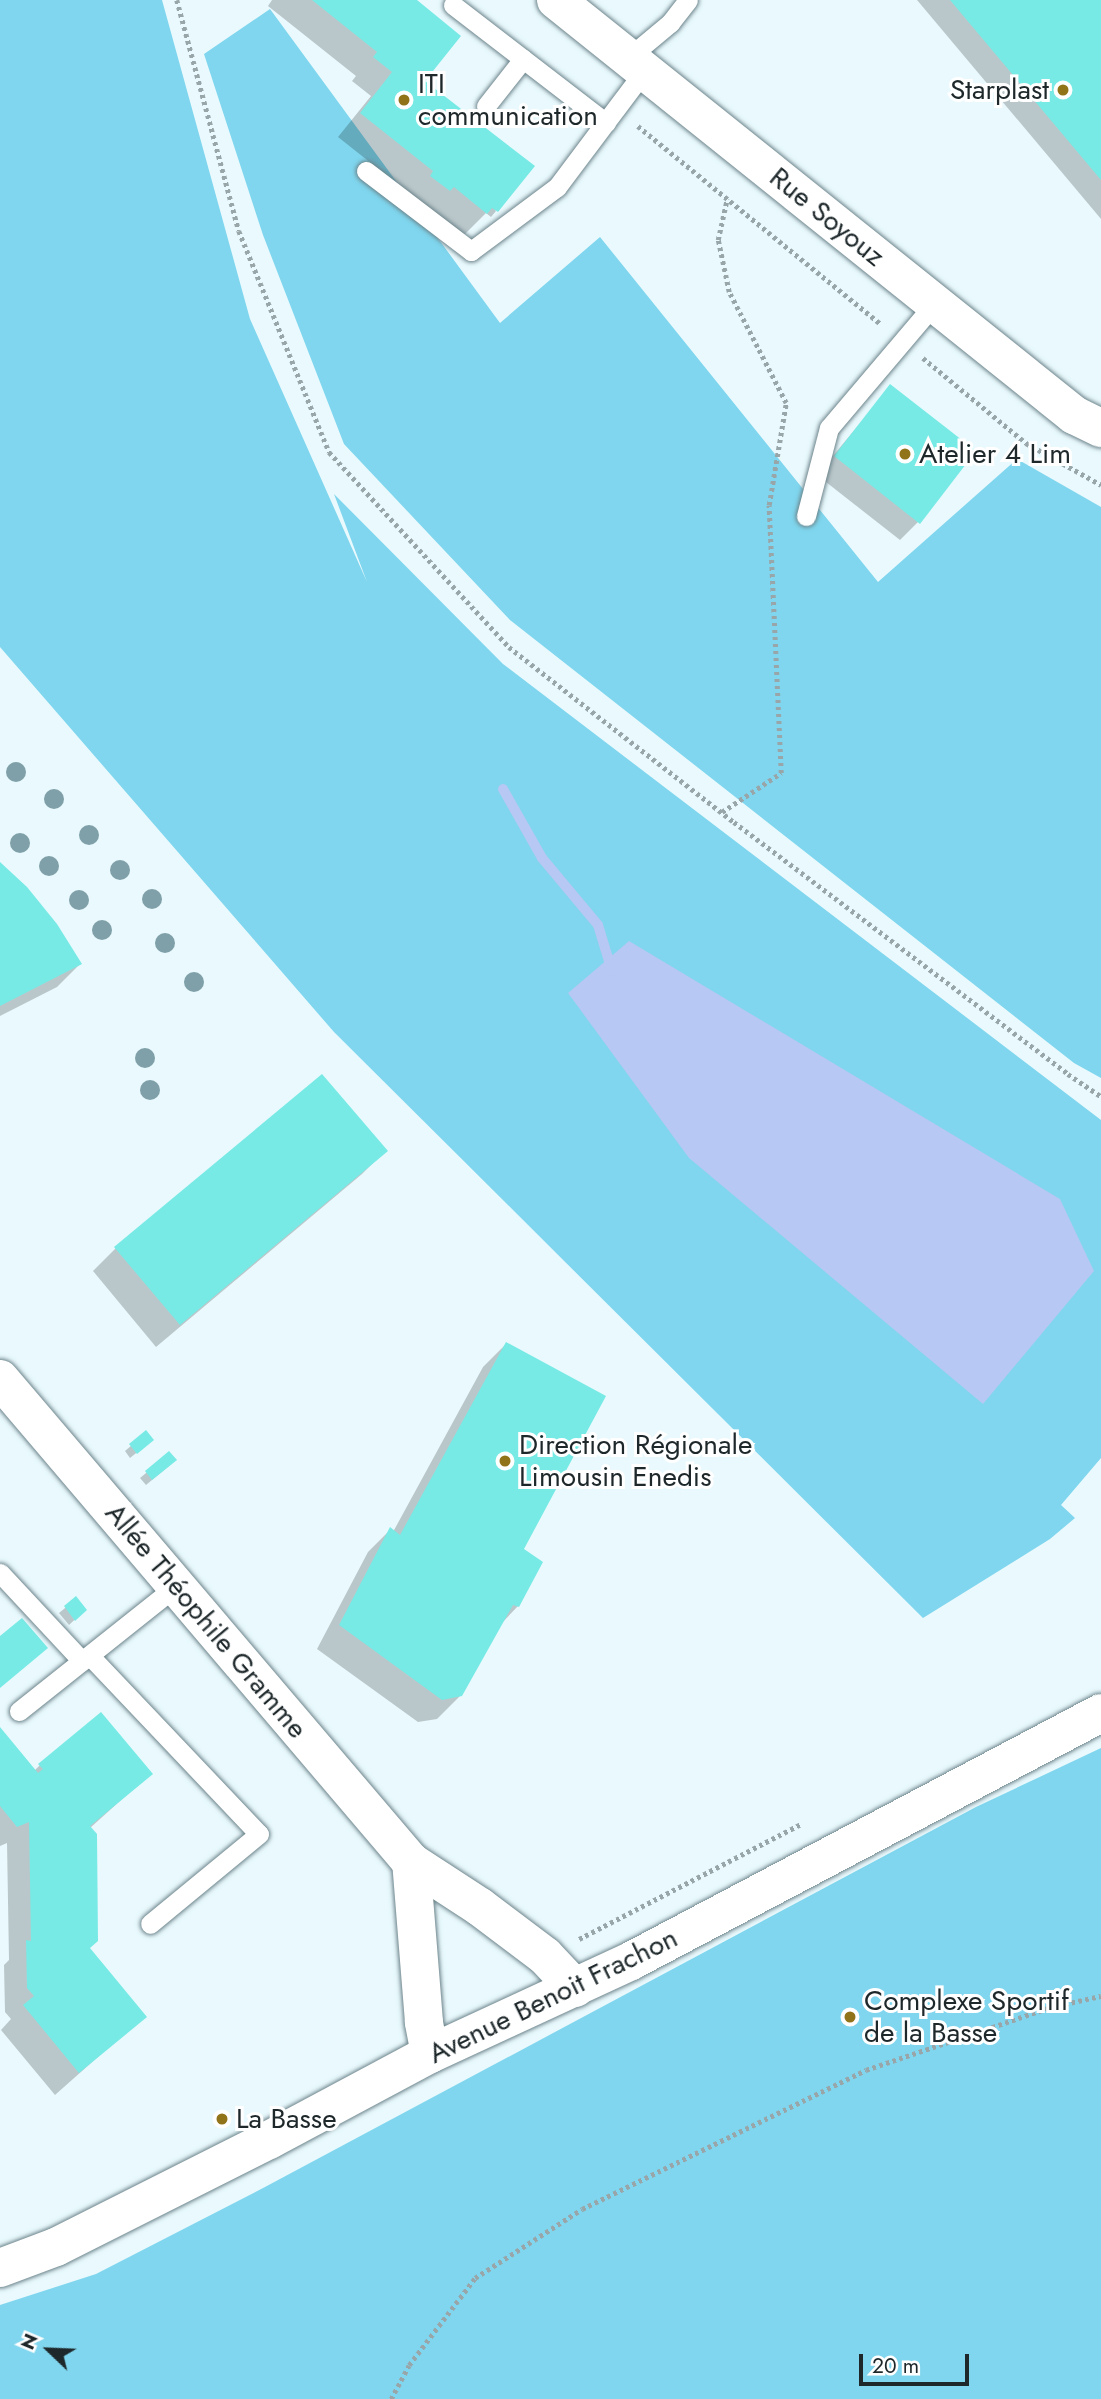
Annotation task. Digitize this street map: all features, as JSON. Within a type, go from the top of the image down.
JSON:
[{"type":"street","name":"Rue Soyouz","points":[[556,0],[1074,415],[1101,428]]},
{"type":"street","name":"Allée Théophile Gramme","points":[[6,1395],[176,1586],[411,1862],[545,1956],[575,1988]]},
{"type":"street","name":"Avenue Benoit Frachon","points":[[0,2268],[56,2247],[269,2140],[430,2054],[644,1955],[1101,1713]]},
{"type":"street","points":[[411,1862],[424,2022],[430,2054]]},
{"type":"lane","points":[[366,171],[471,251],[557,187],[611,116],[636,65],[688,0]]},
{"type":"lane","points":[[453,5],[523,60],[611,116]]},
{"type":"lane","points":[[486,106],[523,60]]},
{"type":"lane","points":[[806,516],[829,428],[935,303]]},
{"type":"lane","points":[[0,1573],[259,1834],[150,1924]]},
{"type":"lane","points":[[19,1711],[176,1586]]},
{"type":"path","points":[[177,0],[239,231],[329,452],[509,647],[722,812],[1068,1074],[1101,1096]]},
{"type":"path","points":[[611,116],[727,199],[1026,443],[1101,485]]},
{"type":"path","points":[[722,812],[780,773],[769,505],[786,403],[729,292],[718,240],[727,199]]},
{"type":"path","points":[[391,2399],[409,2365],[475,2278],[583,2209],[866,2070],[1051,2007],[1101,1996]]},
{"type":"shaded area","points":[[0,0],[162,0],[250,319],[367,582],[334,494],[503,664],[1101,1120],[1101,1458],[1061,1505],[1075,1518],[1050,1539],[923,1618],[334,1032],[0,647]]},
{"type":"shaded area","points":[[270,9],[500,323],[600,237],[878,582],[1017,459],[1101,507],[1101,1078],[1074,1063],[510,620],[344,444],[263,235],[204,54]]},
{"type":"shaded area","points":[[629,941],[1060,1199],[1094,1271],[983,1404],[689,1158],[568,993]]},
{"type":"shaded area","name":"Complexe Sportif de la Basse","points":[[1101,1748],[1101,2399],[0,2399],[0,2305],[96,2274],[265,2187],[976,1807]]},
{"type":"building","name":"ITI communication","points":[[312,0],[417,0],[461,36],[425,81],[535,166],[498,212],[492,208],[487,214],[454,187],[450,191],[430,176],[433,171],[360,113],[392,72],[373,57],[377,52]]},
{"type":"building","name":"Starplast","points":[[950,0],[1101,0],[1101,180]]},
{"type":"building","name":"Atelier 4 Lim","points":[[890,384],[976,451],[920,524],[834,456]]},
{"type":"building","points":[[0,862],[27,887],[57,924],[82,964],[0,1006]]},
{"type":"building","points":[[322,1074],[388,1151],[180,1325],[114,1247]]},
{"type":"building","name":"Direction Régionale Limousin Enedis","points":[[506,1342],[606,1396],[524,1549],[543,1562],[519,1607],[513,1605],[462,1696],[442,1700],[339,1625],[390,1527],[400,1535]]},
{"type":"building","points":[[146,1430],[154,1440],[137,1454],[129,1444]]},
{"type":"building","points":[[169,1451],[177,1460],[152,1480],[145,1471]]},
{"type":"building","points":[[76,1596],[87,1610],[75,1621],[64,1606]]},
{"type":"building","points":[[22,1618],[48,1648],[0,1688],[0,1636]]},
{"type":"building","points":[[101,1712],[153,1774],[90,1826],[97,1834],[98,1941],[90,1948],[147,2017],[79,2073],[23,2005],[34,1996],[27,1988],[26,1940],[31,1941],[29,1822],[17,1827],[0,1806],[0,1727],[38,1773],[43,1769],[38,1764]]},
{"type":"waterway","points":[[503,789],[542,858],[598,925],[612,971]]},
{"type":"place","name":"Starplast","points":[[1063,90]]},
{"type":"place","name":"ITI communication","points":[[404,100]]},
{"type":"place","name":"Atelier 4 Lim","points":[[905,454]]},
{"type":"place","name":"Direction Régionale Limousin Enedis","points":[[505,1461]]},
{"type":"place","name":"Complexe Sportif de la Basse","points":[[850,2017]]},
{"type":"place","name":"La Basse","points":[[222,2119]]}]
